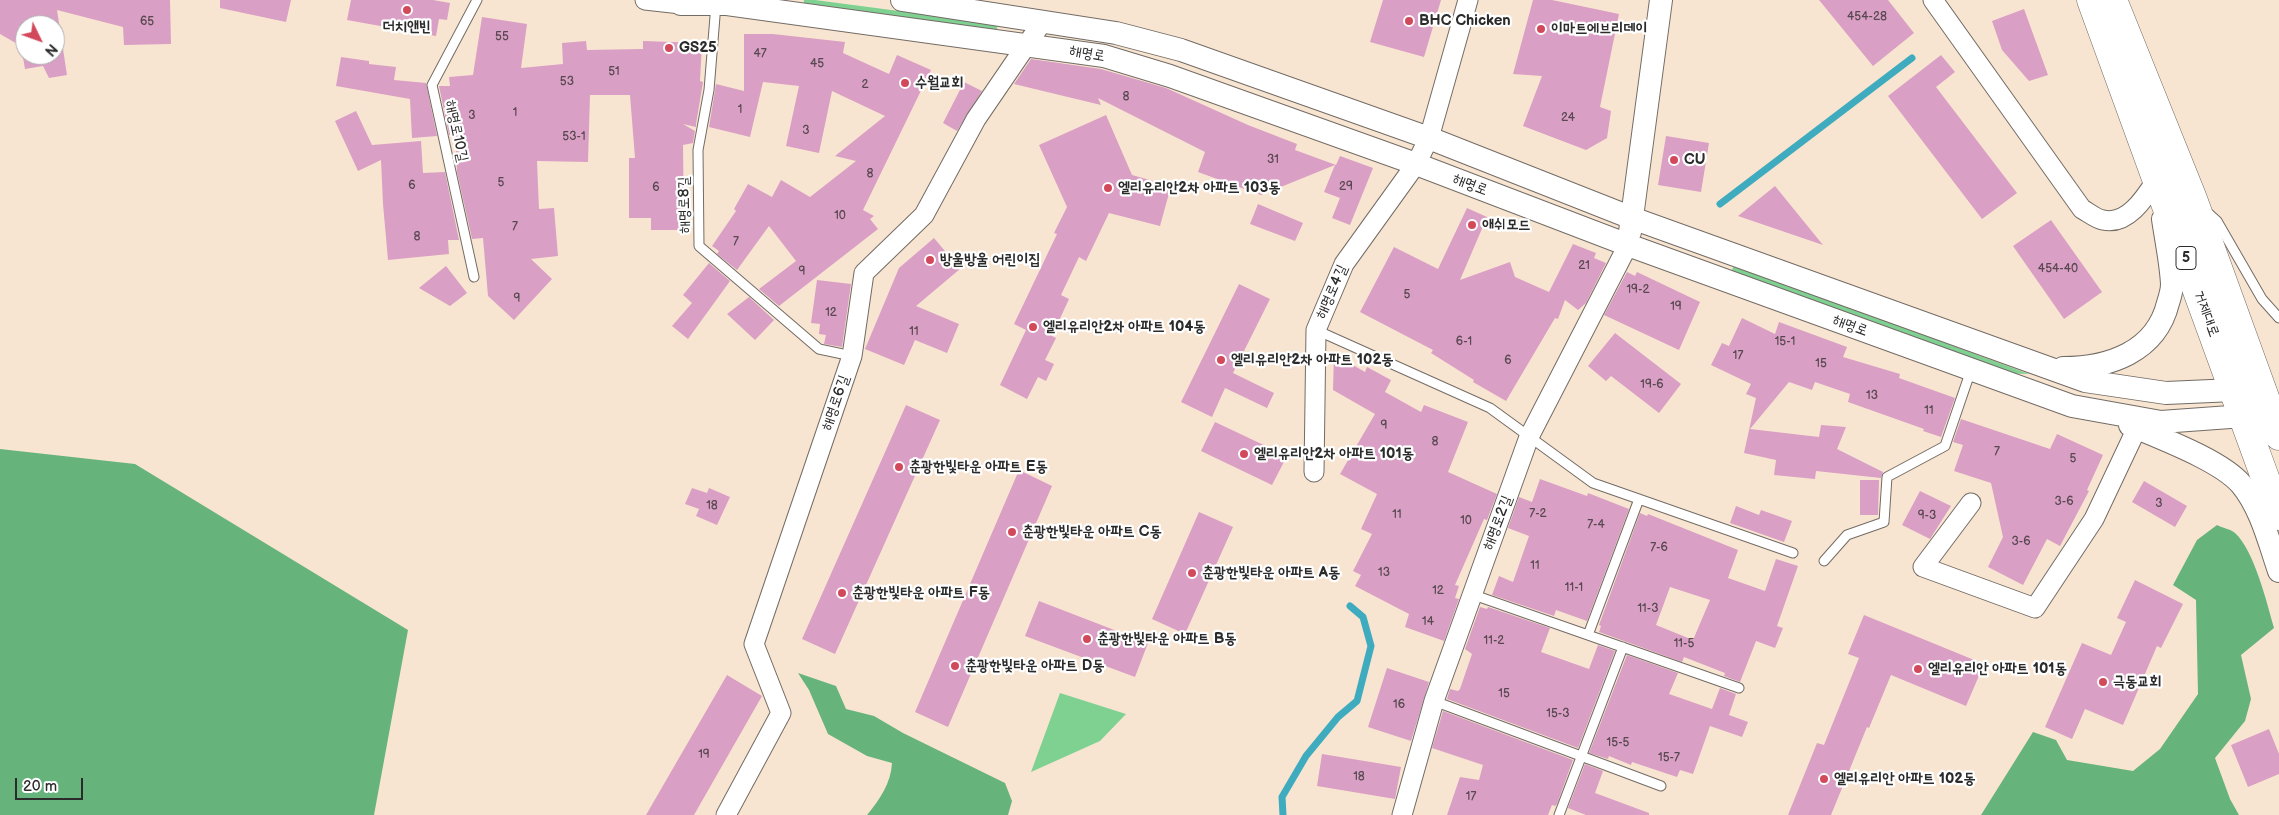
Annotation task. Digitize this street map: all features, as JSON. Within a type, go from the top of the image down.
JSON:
[{"type":"main road","name":"거제대로","points":[[2091,0],[2279,516]]},
{"type":"main road","name":"거제대로","points":[[2113,0],[2193,199],[2274,410]]},
{"type":"street","name":"해명로","points":[[646,0],[727,4],[1104,56],[1170,76],[1416,164],[1628,245],[2072,406],[2161,422],[2244,416]]},
{"type":"street","name":"해명로","points":[[902,0],[1116,32],[1181,50],[1429,138],[1632,218],[2085,381],[2166,393],[2234,390]]},
{"type":"street","name":"해명로4길","points":[[1314,472],[1316,330],[1344,264],[1416,164],[1429,138],[1468,0]]},
{"type":"street","points":[[1628,245],[1661,0]]},
{"type":"street","points":[[1933,0],[2082,209],[2104,221],[2123,217],[2141,204],[2157,179]]},
{"type":"street","name":"해명로6길","points":[[726,815],[781,713],[754,644],[852,356],[864,273],[924,215],[976,119],[1043,20]]},
{"type":"street","points":[[2048,368],[2085,368],[2114,361],[2144,344],[2164,319],[2172,286],[2157,179]]},
{"type":"street","name":"해명로2길","points":[[1405,814],[1434,701],[1529,437],[1628,245]]},
{"type":"street","points":[[2234,390],[2274,410]]},
{"type":"street","points":[[2244,416],[2274,410]]},
{"type":"street","points":[[2099,412],[2200,457],[2220,468],[2240,483],[2253,502],[2279,571]]},
{"type":"street","points":[[1971,503],[1923,567],[2035,608],[2094,519],[2137,428]]},
{"type":"lane","name":"해명로10길","points":[[474,277],[432,84],[477,0]]},
{"type":"lane","name":"해명로8길","points":[[716,4],[708,90],[698,150],[699,246],[819,349],[852,356]]},
{"type":"lane","points":[[2193,199],[2217,221],[2262,299],[2279,318]]},
{"type":"lane","points":[[1316,330],[1490,408],[1592,483],[1793,553]]},
{"type":"lane","points":[[1824,561],[1847,535],[1884,522],[1887,477],[1945,446],[1971,370]]},
{"type":"lane","points":[[1588,635],[1638,499]]},
{"type":"lane","points":[[1471,594],[1739,688]]},
{"type":"lane","points":[[1560,815],[1623,647]]},
{"type":"lane","points":[[1434,701],[1661,786]]},
{"type":"green space","points":[[804,0],[998,24],[996,32],[803,8]]},
{"type":"green space","points":[[1734,265],[2029,374],[1997,373],[1730,275]]},
{"type":"green space","points":[[0,449],[135,464],[408,630],[374,815],[0,815]]},
{"type":"green space","points":[[2217,525],[2231,530],[2242,541],[2254,564],[2274,628],[2241,655],[2251,699],[2245,721],[2215,758],[2230,799],[2239,815],[1981,815],[2033,732],[2056,740],[2067,760],[2133,771],[2160,749],[2198,694],[2196,600],[2173,585],[2197,540]]},
{"type":"green space","points":[[798,673],[836,686],[846,709],[874,716],[903,733],[1005,783],[1012,801],[1008,815],[867,815],[884,790],[892,763],[867,756],[828,734],[809,690]]},
{"type":"green space","points":[[1060,693],[1126,714],[1100,741],[1031,772]]},
{"type":"building","points":[[0,0],[170,0],[171,44],[124,45],[123,27],[57,10],[58,15],[15,15],[15,43],[0,34]]},
{"type":"building","points":[[220,0],[291,0],[286,22],[220,8]]},
{"type":"building","points":[[351,0],[433,0],[450,3],[447,20],[439,19],[436,36],[347,20]]},
{"type":"building","points":[[1383,0],[1441,0],[1424,57],[1370,42]]},
{"type":"building","points":[[1533,0],[1552,0],[1619,14],[1600,107],[1611,111],[1607,138],[1586,150],[1523,126],[1542,76],[1513,74]]},
{"type":"building","points":[[1819,0],[1888,0],[1914,33],[1873,66]]},
{"type":"building","points":[[2024,9],[2048,75],[2029,81],[2002,50],[1992,21]]},
{"type":"building","points":[[482,17],[527,24],[521,68],[563,64],[562,43],[586,41],[587,50],[643,49],[643,41],[702,43],[700,81],[703,82],[696,127],[683,124],[695,131],[693,143],[683,145],[684,230],[651,230],[651,218],[629,218],[629,158],[635,158],[630,95],[590,95],[588,162],[537,161],[539,209],[554,208],[558,256],[531,259],[552,279],[514,320],[488,296],[483,238],[472,239],[457,172],[455,134],[449,135],[439,86],[450,86],[449,77],[473,75]]},
{"type":"building","points":[[744,34],[773,34],[845,42],[843,53],[889,74],[897,55],[931,70],[863,210],[874,216],[870,219],[878,229],[779,306],[759,289],[796,261],[769,226],[737,270],[717,254],[719,251],[712,246],[736,211],[734,209],[748,184],[772,197],[781,180],[810,197],[856,161],[835,156],[885,116],[832,91],[819,153],[786,146],[799,86],[763,82],[750,137],[709,127],[716,84],[744,91]]},
{"type":"building","points":[[1941,55],[1955,72],[1936,87],[2017,193],[1982,219],[1888,96]]},
{"type":"building","points":[[341,57],[369,61],[369,64],[396,67],[394,80],[426,83],[437,136],[412,138],[410,99],[336,86]]},
{"type":"building","points":[[1031,59],[1101,69],[1166,88],[1248,125],[1297,144],[1295,150],[1336,165],[1340,156],[1373,168],[1350,225],[1332,218],[1340,198],[1324,192],[1335,165],[1261,195],[1198,172],[1205,152],[1098,98],[1101,105],[1014,84]]},
{"type":"building","points":[[65,62],[67,75],[49,78],[43,66],[25,69],[24,65],[65,65]]},
{"type":"building","points":[[964,82],[982,91],[957,131],[943,123]]},
{"type":"building","points":[[356,111],[372,145],[421,141],[423,173],[445,172],[459,240],[448,240],[449,254],[388,260],[381,160],[358,171],[335,121]]},
{"type":"building","name":"엘리유리안2차 아파트 103동","points":[[1106,115],[1132,175],[1171,186],[1160,226],[1109,213],[1086,261],[1079,257],[1061,295],[1069,299],[1052,336],[1056,338],[1045,360],[1054,364],[1046,381],[1038,377],[1027,399],[1000,385],[1026,330],[1014,324],[1057,234],[1054,233],[1067,207],[1039,145]]},
{"type":"building","points":[[1666,136],[1709,143],[1701,192],[1658,185]]},
{"type":"building","points":[[1775,186],[1823,245],[1738,216]]},
{"type":"building","points":[[1258,204],[1303,223],[1295,241],[1250,224]]},
{"type":"building","points":[[1467,208],[1487,217],[1460,280],[1510,262],[1515,277],[1549,292],[1573,244],[1596,253],[1594,258],[1606,263],[1586,303],[1578,310],[1565,300],[1558,319],[1555,318],[1506,401],[1473,382],[1474,380],[1431,353],[1433,350],[1360,312],[1394,247],[1438,269]]},
{"type":"building","points":[[2051,220],[2102,292],[2064,319],[2013,246]]},
{"type":"building","points":[[934,238],[960,269],[916,306],[959,324],[947,353],[915,340],[904,365],[865,349],[899,268]]},
{"type":"building","points":[[709,263],[730,281],[688,339],[672,326],[692,303],[683,295]]},
{"type":"building","points":[[446,266],[467,293],[450,306],[419,288]]},
{"type":"building","points":[[1627,272],[1635,276],[1637,272],[1700,302],[1679,350],[1604,315]]},
{"type":"building","points":[[817,280],[851,284],[842,347],[824,344],[826,335],[819,334],[820,324],[811,323]]},
{"type":"building","name":"엘리유리안2차 아파트 102동","points":[[1239,284],[1270,299],[1233,373],[1274,393],[1267,408],[1225,388],[1212,417],[1181,402]]},
{"type":"building","points":[[749,297],[774,320],[755,340],[727,314]]},
{"type":"building","points":[[1742,318],[1775,334],[1779,322],[1847,347],[1843,357],[1900,374],[1899,378],[1955,398],[1941,437],[1848,402],[1850,394],[1815,382],[1812,390],[1789,382],[1750,429],[1819,437],[1821,425],[1846,427],[1837,449],[1883,472],[1881,478],[1816,471],[1815,479],[1774,475],[1776,460],[1744,453],[1756,398],[1746,394],[1751,384],[1711,365],[1722,343],[1729,346]]},
{"type":"building","points":[[1615,333],[1681,384],[1659,413],[1611,376],[1606,381],[1588,366]]},
{"type":"building","points":[[1334,354],[1365,372],[1367,367],[1391,380],[1385,392],[1421,412],[1424,405],[1468,422],[1448,472],[1497,494],[1487,520],[1484,519],[1455,585],[1459,586],[1455,598],[1459,599],[1444,641],[1405,627],[1409,614],[1355,586],[1361,575],[1353,571],[1372,534],[1361,529],[1377,494],[1340,474],[1375,414],[1333,390]]},
{"type":"building","points":[[906,405],[940,420],[835,654],[802,639]]},
{"type":"building","points":[[1961,419],[2050,449],[2057,434],[2103,455],[2087,490],[2089,491],[2060,546],[2047,539],[2023,585],[1988,567],[2003,537],[1991,483],[1954,471],[1963,445],[1953,442]]},
{"type":"building","name":"엘리유리안2차 아파트 101동","points":[[1215,422],[1287,456],[1272,485],[1201,451]]},
{"type":"building","points":[[1019,470],[1052,486],[948,727],[915,712]]},
{"type":"building","points":[[1540,479],[1587,496],[1588,493],[1629,509],[1587,621],[1556,610],[1554,616],[1492,595],[1499,576],[1513,582],[1529,536],[1508,528],[1519,497],[1532,502]]},
{"type":"building","points":[[1860,480],[1879,480],[1878,515],[1860,515]]},
{"type":"building","points":[[2144,481],[2187,506],[2175,527],[2132,502]]},
{"type":"building","points":[[692,488],[707,493],[709,488],[730,497],[717,525],[696,516],[699,509],[685,504]]},
{"type":"building","points":[[1920,491],[1951,506],[1930,539],[1902,525]]},
{"type":"building","points":[[1736,506],[1759,515],[1761,510],[1792,521],[1784,542],[1730,523]]},
{"type":"building","name":"춘광한빛타운 아파트 A동","points":[[1199,512],[1233,527],[1185,634],[1152,619]]},
{"type":"building","points":[[1640,513],[1647,516],[1648,514],[1738,550],[1728,578],[1765,591],[1776,559],[1798,566],[1777,626],[1783,628],[1775,648],[1756,641],[1740,682],[1724,676],[1725,673],[1684,657],[1682,662],[1599,632],[1601,626],[1599,625]],"holes":[[[1670,587],[1710,600],[1693,640],[1656,625]]]},
{"type":"building","name":"극동교회","points":[[2135,580],[2183,604],[2161,648],[2157,646],[2123,725],[2085,709],[2072,739],[2045,727],[2082,643],[2111,655],[2126,622],[2117,618]]},
{"type":"building","name":"춘광한빛타운 아파트 B동","points":[[1039,601],[1148,643],[1135,677],[1025,636]]},
{"type":"building","points":[[1480,607],[1487,609],[1488,607],[1550,628],[1541,652],[1589,669],[1598,645],[1615,651],[1578,748],[1447,699],[1450,689],[1458,691],[1460,689],[1472,654],[1465,649]]},
{"type":"building","name":"엘리유리안 아파트 101동","points":[[1864,615],[1984,664],[1966,706],[1891,675],[1869,728],[1867,727],[1831,815],[1788,815],[1817,743],[1824,745],[1859,658],[1848,654]]},
{"type":"building","points":[[1627,655],[1678,673],[1669,694],[1712,709],[1720,688],[1736,694],[1729,715],[1748,722],[1742,737],[1710,726],[1693,774],[1680,770],[1677,777],[1632,762],[1631,765],[1609,756],[1608,759],[1589,753]]},
{"type":"building","points":[[1387,668],[1429,682],[1411,741],[1368,727]]},
{"type":"building","points":[[727,675],[762,696],[694,815],[646,815]]},
{"type":"building","points":[[1443,711],[1573,760],[1557,804],[1555,806],[1552,805],[1548,815],[1447,815],[1460,777],[1479,780],[1483,765],[1432,748]]},
{"type":"building","points":[[2269,729],[2279,754],[2279,774],[2248,787],[2231,745]]},
{"type":"building","points":[[1322,754],[1401,767],[1395,799],[1317,786]]},
{"type":"building","points":[[1585,764],[1603,771],[1595,793],[1649,813],[1649,815],[1586,815],[1568,808]]},
{"type":"waterway","points":[[1720,204],[1912,58]]},
{"type":"waterway","points":[[1283,815],[1282,797],[1306,756],[1338,717],[1357,701],[1371,646],[1363,617],[1350,606]]},
{"type":"place","name":"더치앤빈","points":[[407,10]]},
{"type":"place","name":"BHC Chicken","points":[[1409,21]]},
{"type":"place","name":"이마트에브리데이","points":[[1541,29]]},
{"type":"place","name":"GS25","points":[[669,48]]},
{"type":"place","name":"수월교회","points":[[905,83]]},
{"type":"place","name":"CU","points":[[1674,160]]},
{"type":"place","name":"엘리유리안2차 아파트 103동","points":[[1108,188]]},
{"type":"place","name":"애쉬모드","points":[[1472,225]]},
{"type":"place","name":"방울방울 어린이집","points":[[930,260]]},
{"type":"place","name":"엘리유리안2차 아파트 104동","points":[[1033,327]]},
{"type":"place","name":"엘리유리안2차 아파트 102동","points":[[1221,360]]},
{"type":"place","name":"엘리유리안2차 아파트 101동","points":[[1244,454]]},
{"type":"place","name":"춘광한빛타운 아파트 E동","points":[[899,467]]},
{"type":"place","name":"춘광한빛타운 아파트 C동","points":[[1012,532]]},
{"type":"place","name":"춘광한빛타운 아파트 A동","points":[[1192,573]]},
{"type":"place","name":"춘광한빛타운 아파트 F동","points":[[842,593]]},
{"type":"place","name":"춘광한빛타운 아파트 B동","points":[[1087,639]]},
{"type":"place","name":"춘광한빛타운 아파트 D동","points":[[955,666]]},
{"type":"place","name":"엘리유리안 아파트 101동","points":[[1918,669]]},
{"type":"place","name":"극동교회","points":[[2103,682]]},
{"type":"place","name":"엘리유리안 아파트 102동","points":[[1824,779]]}]
